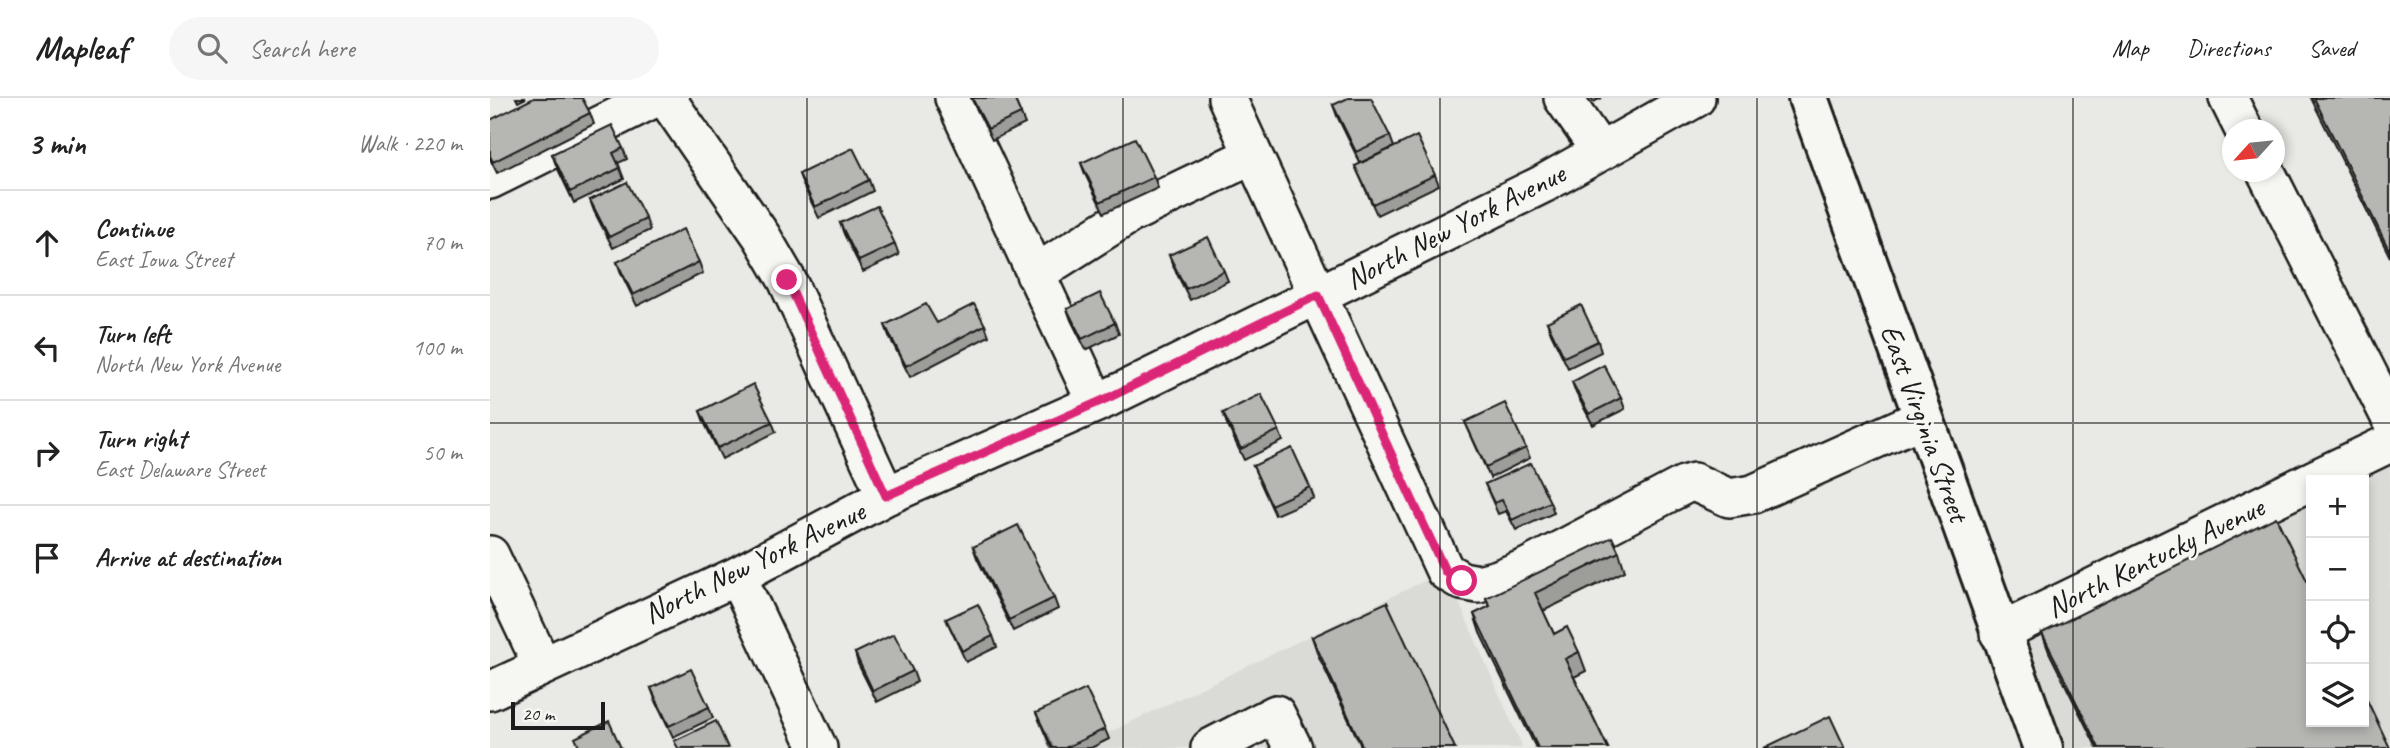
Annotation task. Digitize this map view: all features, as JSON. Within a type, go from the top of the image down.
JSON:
[{"type":"main road","name":"East Virginia Street","points":[[1808,98],[1999,633],[2043,748]]},
{"type":"street","points":[[490,180],[655,98]]},
{"type":"street","points":[[666,98],[762,237],[787,280],[886,496]]},
{"type":"street","points":[[954,98],[1096,403]]},
{"type":"street","points":[[1227,98],[1445,571],[1462,581],[1479,584],[1528,567],[1684,485],[1694,482],[1729,498],[1753,494],[1923,418]]},
{"type":"street","points":[[1563,98],[1600,152]]},
{"type":"street","name":"North New York Avenue","points":[[490,691],[737,576],[886,496],[1096,403],[1544,184],[1696,98]]},
{"type":"street","points":[[2228,98],[2238,119]]},
{"type":"street","points":[[1035,274],[1130,214],[1253,155]]},
{"type":"street","points":[[2271,182],[2390,417]]},
{"type":"street","name":"North Kentucky Avenue","points":[[2324,475],[2390,443]]},
{"type":"street","name":"North Kentucky Avenue","points":[[1999,633],[2306,484]]},
{"type":"street","points":[[490,555],[542,665]]},
{"type":"street","points":[[737,576],[818,748]]},
{"type":"street","points":[[1210,748],[1276,714],[1293,748]]},
{"type":"shaded area","points":[[2390,443],[2390,748],[2042,748],[1999,633],[2306,483],[2306,727],[2369,727],[2369,475],[2323,475]]},
{"type":"shaded area","points":[[1445,571],[1523,748],[1077,748]]},
{"type":"building","points":[[534,98],[582,98],[590,113],[493,162],[490,156],[490,120]]},
{"type":"building","points":[[972,98],[1014,98],[1021,114],[988,129]]},
{"type":"building","points":[[1348,98],[1371,98],[1390,136],[1356,152],[1333,105]]},
{"type":"building","points":[[2314,98],[2390,98],[2390,252]]},
{"type":"building","points":[[612,125],[623,148],[613,153],[620,168],[570,192],[552,154]]},
{"type":"building","points":[[1417,136],[1435,175],[1373,204],[1355,166]]},
{"type":"building","points":[[1135,138],[1154,177],[1100,202],[1081,163]]},
{"type":"building","points":[[853,148],[869,180],[815,207],[799,174]]},
{"type":"building","points":[[627,182],[646,219],[609,237],[590,200]]},
{"type":"building","points":[[877,206],[895,244],[859,261],[840,223]]},
{"type":"building","points":[[683,229],[699,262],[633,295],[617,262]]},
{"type":"building","points":[[1208,237],[1224,271],[1186,289],[1169,255]]},
{"type":"building","points":[[1100,293],[1115,323],[1082,339],[1067,309]]},
{"type":"building","points":[[926,304],[937,323],[974,304],[985,325],[906,366],[885,325]]},
{"type":"building","points":[[1581,305],[1598,341],[1564,357],[1547,322]]},
{"type":"building","points":[[1604,365],[1621,398],[1589,414],[1572,382]]},
{"type":"building","points":[[753,384],[772,422],[718,448],[700,411]]},
{"type":"building","points":[[1261,394],[1279,430],[1241,449],[1223,413]]},
{"type":"building","points":[[1505,403],[1526,448],[1486,467],[1465,422]]},
{"type":"building","points":[[1292,448],[1310,487],[1271,505],[1253,466]]},
{"type":"building","points":[[1531,463],[1550,502],[1512,520],[1502,500],[1494,503],[1485,484]]},
{"type":"building","points":[[2276,517],[2306,579],[2306,727],[2369,727],[2369,704],[2390,748],[2099,748],[2042,633]]},
{"type":"building","points":[[1018,525],[1054,598],[1009,620],[973,547]]},
{"type":"building","points":[[1612,537],[1619,552],[1535,593],[1554,634],[1567,627],[1579,652],[1565,659],[1608,748],[1538,748],[1474,614],[1490,606],[1486,598]]},
{"type":"building","points":[[1387,602],[1455,748],[1363,748],[1312,637]]},
{"type":"building","points":[[978,604],[993,636],[962,651],[946,619]]},
{"type":"building","points":[[894,634],[913,671],[873,691],[855,653]]},
{"type":"building","points":[[691,669],[709,707],[669,726],[651,688]]},
{"type":"building","points":[[1086,689],[1105,729],[1065,748],[1053,748],[1036,713]]},
{"type":"building","points":[[1830,716],[1845,748],[1764,748]]},
{"type":"building","points":[[609,721],[621,748],[580,748],[575,738]]},
{"type":"building","points":[[716,721],[728,748],[678,748],[674,741]]},
{"type":"route","points":[[787,280],[886,496],[1110,397],[1318,295],[1445,571],[1462,581]]}]
